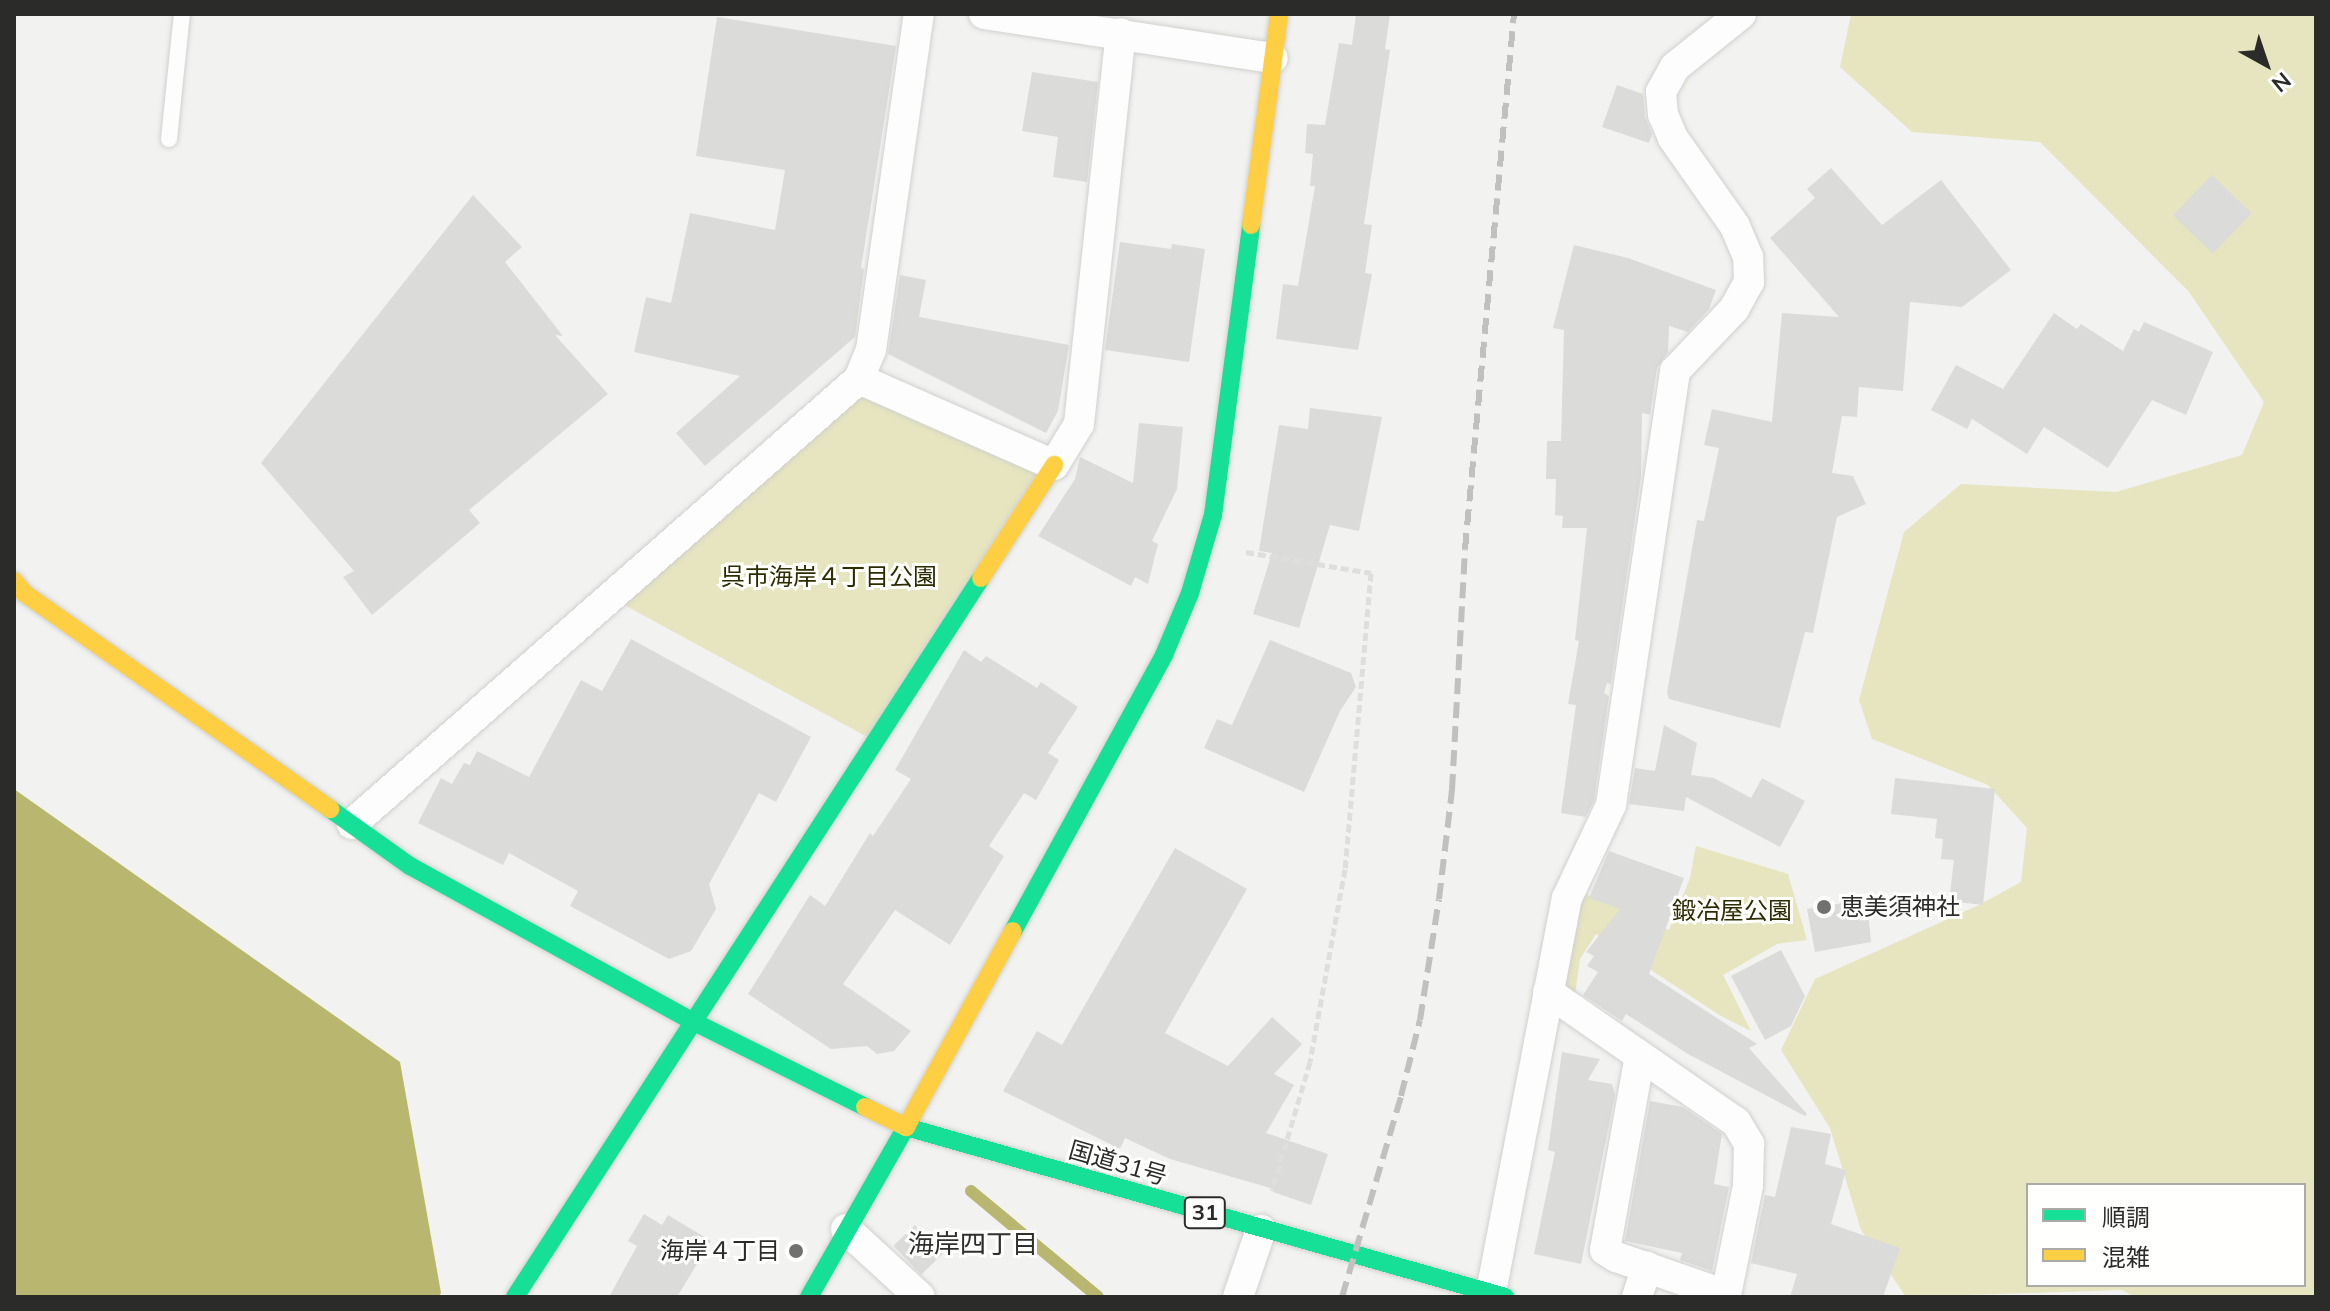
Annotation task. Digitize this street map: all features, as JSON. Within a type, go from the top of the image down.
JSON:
[{"type":"main road","points":[[809,1297],[906,1127],[1164,655],[1190,593],[1213,515],[1279,14]]},
{"type":"main road","points":[[515,1297],[1054,465]]},
{"type":"main road","name":"国道31号","points":[[14,581],[24,593],[410,866],[694,1022],[906,1127],[1485,1294]]},
{"type":"street","points":[[352,824],[859,379],[871,350],[919,14]]},
{"type":"street","points":[[984,14],[1273,58]]},
{"type":"street","points":[[1485,1294],[1567,898],[1611,805],[1675,371],[1734,309],[1749,282],[1748,257],[1735,226],[1673,138],[1663,115],[1661,92],[1675,67],[1741,14]]},
{"type":"street","points":[[859,379],[1054,465],[1079,424],[1121,33]]},
{"type":"street","points":[[1548,992],[1736,1122],[1749,1144],[1748,1186],[1729,1296],[1605,1250],[1640,1056]]},
{"type":"street","points":[[846,1229],[920,1297]]},
{"type":"street","points":[[1238,1297],[1261,1230]]},
{"type":"street","points":[[1637,1297],[1647,1267]]},
{"type":"lane","points":[[169,139],[182,14]]},
{"type":"path","points":[[1237,551],[1371,573],[1345,869],[1310,1062],[1261,1230]]},
{"type":"green space","points":[[1851,14],[2316,14],[2316,1297],[2135,1297],[2122,1290],[1906,1297],[1861,1230],[1830,1128],[1781,1050],[1815,979],[1979,905],[2021,882],[2027,828],[1988,785],[1872,739],[1859,700],[1904,532],[1961,484],[2116,492],[2242,455],[2264,402],[2189,292],[2040,142],[1912,132],[1840,67]]},
{"type":"green space","name":"呉市海岸４丁目公園","points":[[860,386],[1045,467],[871,739],[615,600]]},
{"type":"green space","name":"鍛冶屋公園","points":[[1696,846],[1788,874],[1807,940],[1777,944],[1723,975],[1751,1031],[1721,1016],[1596,934],[1580,959],[1574,1002],[1554,991],[1576,890],[1669,930],[1690,878]]},
{"type":"shaded area","points":[[14,789],[400,1062],[441,1293],[438,1297],[14,1297]]},
{"type":"building","points":[[1356,14],[1390,14],[1385,49],[1390,50],[1364,224],[1372,225],[1365,273],[1372,274],[1358,350],[1276,339],[1283,284],[1298,286],[1315,186],[1310,186],[1313,154],[1305,153],[1307,124],[1325,125],[1339,43],[1352,45]]},
{"type":"building","points":[[717,17],[896,46],[861,268],[864,269],[855,337],[705,466],[676,433],[740,376],[634,352],[646,297],[671,303],[690,213],[775,230],[785,170],[696,156]]},
{"type":"building","points":[[1032,72],[1098,82],[1087,182],[1053,177],[1058,137],[1022,131]]},
{"type":"building","points":[[1617,85],[1643,94],[1645,117],[1652,134],[1649,143],[1602,127]]},
{"type":"building","points":[[1831,168],[1882,225],[1941,180],[2011,270],[1962,307],[1910,302],[1903,391],[1859,387],[1857,417],[1842,416],[1832,473],[1853,476],[1866,504],[1837,517],[1813,633],[1805,632],[1780,728],[1669,699],[1667,693],[1697,520],[1704,521],[1719,448],[1704,445],[1712,409],[1772,422],[1782,313],[1839,317],[1770,238],[1815,198],[1807,189]]},
{"type":"building","points":[[2212,175],[2252,213],[2213,253],[2173,215]]},
{"type":"building","points":[[473,195],[522,247],[505,262],[563,336],[555,335],[608,394],[469,510],[480,523],[372,615],[343,577],[354,571],[261,463]]},
{"type":"building","points":[[1120,242],[1171,249],[1172,244],[1205,249],[1189,362],[1105,350]]},
{"type":"building","points":[[1574,245],[1628,258],[1716,290],[1709,309],[1688,332],[1669,326],[1668,352],[1657,368],[1650,415],[1642,413],[1641,477],[1611,684],[1607,683],[1604,693],[1609,696],[1594,800],[1586,817],[1561,813],[1576,705],[1568,704],[1579,641],[1575,640],[1587,528],[1562,528],[1563,516],[1555,515],[1556,479],[1546,479],[1547,441],[1561,441],[1564,330],[1553,328]]},
{"type":"building","points":[[900,275],[926,280],[919,317],[1069,345],[1058,411],[1046,433],[888,354]]},
{"type":"building","points":[[2054,313],[2077,329],[2081,324],[2123,351],[2134,329],[2139,332],[2144,322],[2213,352],[2186,415],[2152,400],[2108,468],[2044,427],[2027,454],[1972,419],[1967,429],[1931,410],[1956,365],[2003,389]]},
{"type":"building","points":[[1310,408],[1382,417],[1359,531],[1330,525],[1299,628],[1253,614],[1272,553],[1259,551],[1279,425],[1308,429]]},
{"type":"building","points":[[1139,423],[1183,427],[1177,489],[1152,541],[1158,544],[1148,584],[1135,577],[1131,586],[1038,536],[1075,479],[1080,457],[1133,483]]},
{"type":"building","points":[[631,639],[811,737],[776,802],[759,793],[709,884],[716,909],[691,951],[669,959],[570,906],[578,891],[509,853],[503,865],[418,823],[441,778],[452,784],[464,763],[470,765],[477,751],[529,777],[581,680],[602,691]]},
{"type":"building","points":[[1270,640],[1351,673],[1356,687],[1340,711],[1304,792],[1204,748],[1217,719],[1232,725]]},
{"type":"building","points":[[964,650],[981,662],[986,656],[1037,688],[1041,682],[1078,707],[1048,753],[1059,760],[1036,800],[1024,793],[989,846],[1004,856],[950,945],[895,910],[843,984],[911,1031],[894,1051],[877,1054],[867,1046],[831,1049],[748,994],[810,895],[825,906],[870,833],[873,836],[911,779],[895,770]]},
{"type":"building","points":[[1664,725],[1697,743],[1691,775],[1714,778],[1751,798],[1762,778],[1805,801],[1780,847],[1686,797],[1684,811],[1629,804],[1635,768],[1655,771]]},
{"type":"building","points":[[1895,778],[1995,789],[1983,905],[1949,901],[1954,860],[1941,859],[1943,839],[1935,838],[1937,819],[1891,814]]},
{"type":"building","points":[[1175,848],[1247,889],[1165,1033],[1228,1066],[1272,1017],[1302,1044],[1274,1074],[1294,1085],[1266,1133],[1328,1154],[1311,1205],[1273,1192],[1274,1189],[1170,1159],[1125,1138],[1120,1149],[1003,1091],[1037,1031],[1062,1045]]},
{"type":"building","points":[[1609,851],[1684,878],[1649,974],[1757,1044],[1749,1048],[1807,1114],[1805,1116],[1688,1054],[1626,1014],[1622,1021],[1583,995],[1598,972],[1587,966],[1594,956],[1586,952],[1620,909],[1589,898]]},
{"type":"building","points":[[1844,903],[1845,914],[1868,911],[1871,942],[1815,952],[1807,909]]},
{"type":"building","points":[[1781,950],[1805,996],[1791,1026],[1765,1040],[1731,976]]},
{"type":"building","points":[[1562,1052],[1600,1059],[1588,1080],[1612,1084],[1615,1095],[1581,1264],[1534,1254],[1555,1152],[1548,1150]]},
{"type":"building","points":[[1650,1101],[1683,1107],[1722,1134],[1714,1184],[1729,1187],[1712,1271],[1680,1260],[1682,1253],[1625,1241]]},
{"type":"building","points":[[1791,1127],[1831,1134],[1825,1164],[1846,1170],[1831,1224],[1900,1248],[1883,1297],[1790,1297],[1797,1274],[1751,1263],[1765,1195],[1775,1197]]},
{"type":"building","points":[[644,1214],[662,1225],[668,1215],[711,1241],[677,1297],[609,1297],[637,1246],[628,1241]]},
{"type":"building","points":[[915,1225],[943,1254],[921,1275],[893,1246]]},
{"type":"waterway","points":[[971,1191],[1098,1297]]},
{"type":"railway","points":[[1342,1297],[1420,1020],[1439,899],[1452,790],[1465,549],[1514,14]]},
{"type":"traffic: fast","points":[[1013,931],[1164,655],[1190,593],[1213,515],[1251,225]]},
{"type":"traffic: fast","points":[[515,1297],[981,578]]},
{"type":"traffic: fast","points":[[330,809],[410,866],[694,1022],[865,1107]]},
{"type":"traffic: fast","points":[[809,1297],[906,1127],[1505,1297]]},
{"type":"traffic: slow","points":[[1251,225],[1279,14]]},
{"type":"traffic: slow","points":[[981,578],[1054,465]]},
{"type":"traffic: slow","points":[[14,581],[24,593],[330,809]]},
{"type":"traffic: slow","points":[[865,1107],[906,1127],[1013,931]]},
{"type":"place","name":"恵美須神社","points":[[1824,907]]},
{"type":"place","name":"海岸４丁目","points":[[796,1251]]},
{"type":"district","name":"海岸四丁目","points":[[973,1244]]}]
